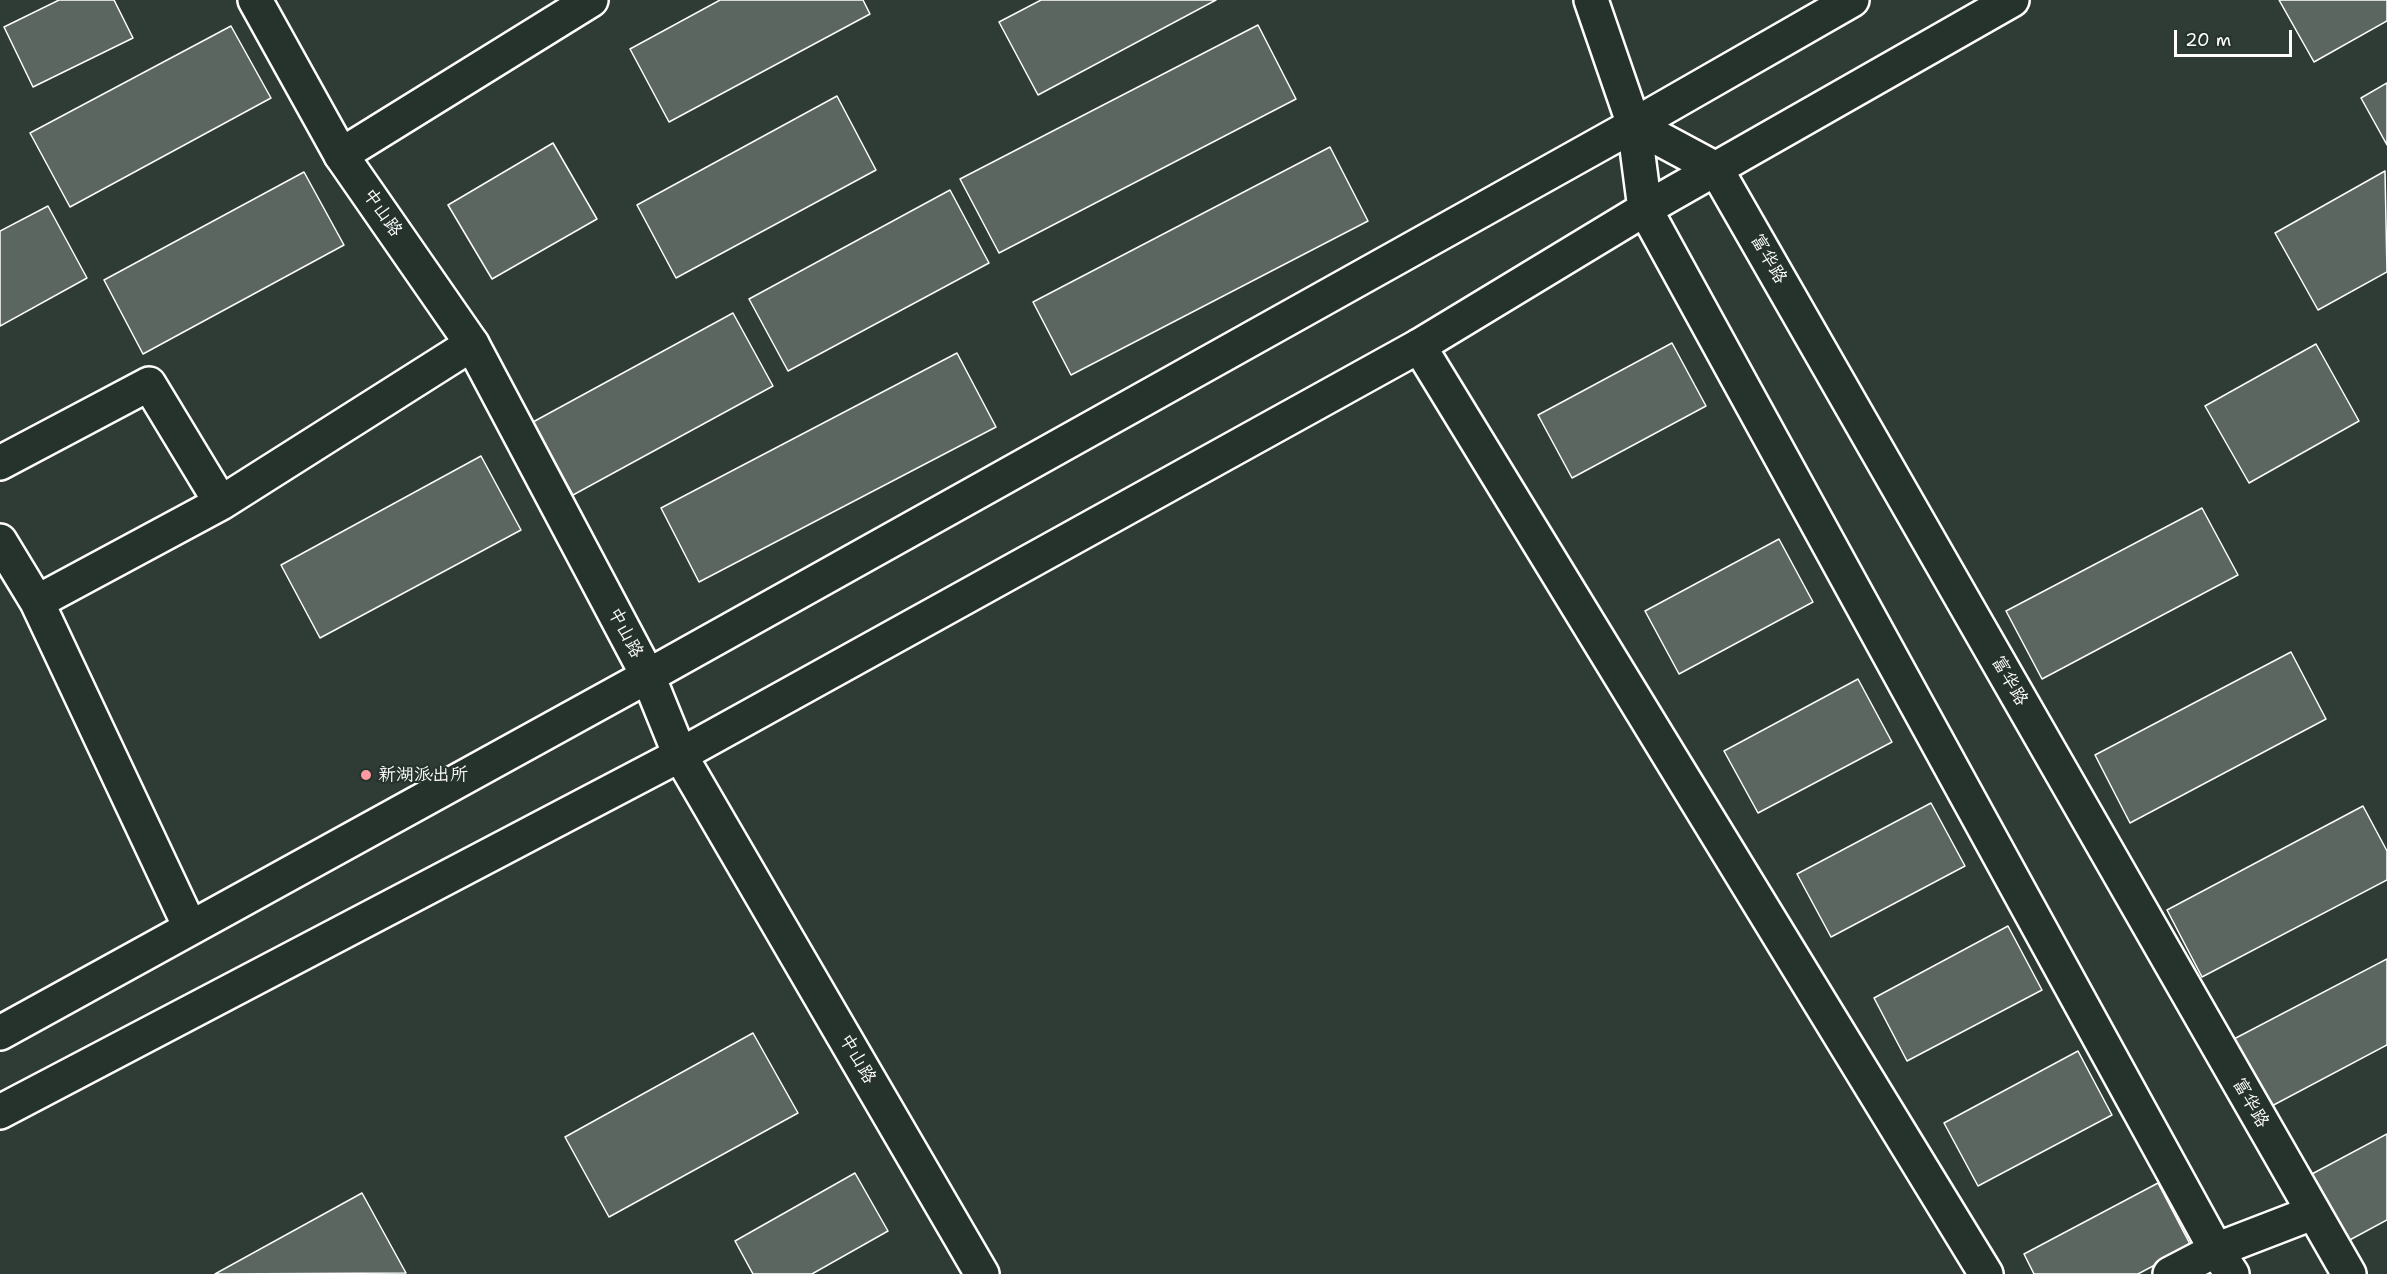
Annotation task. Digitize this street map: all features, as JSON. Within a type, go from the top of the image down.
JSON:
[{"type":"street","points":[[341,155],[591,0]]},
{"type":"street","points":[[1591,0],[1634,125],[1645,209],[2224,1262]]},
{"type":"street","points":[[0,1033],[648,676],[1634,125],[1852,0]]},
{"type":"street","points":[[0,1112],[680,755],[1419,346],[1645,209],[2012,0]]},
{"type":"street","name":"中山路","points":[[259,1],[341,155],[472,344],[648,676],[680,755],[982,1274]]},
{"type":"street","points":[[1634,125],[1716,169]]},
{"type":"street","name":"富华路","points":[[1716,169],[2349,1274]]},
{"type":"street","points":[[37,602],[221,504],[472,344]]},
{"type":"street","points":[[1419,346],[1986,1274]]},
{"type":"street","points":[[0,463],[149,384],[221,504]]},
{"type":"street","points":[[0,541],[37,602],[190,927]]},
{"type":"street","points":[[2170,1274],[2224,1262],[2312,1213]]},
{"type":"building","points":[[59,0],[114,0],[133,38],[33,87],[4,27]]},
{"type":"building","points":[[720,0],[863,0],[870,14],[669,122],[630,49]]},
{"type":"building","points":[[1041,0],[1216,0],[1038,95],[999,22]]},
{"type":"building","points":[[2279,0],[2387,0],[2387,21],[2314,62]]},
{"type":"building","points":[[1258,25],[1296,99],[999,253],[960,179]]},
{"type":"building","points":[[231,26],[271,98],[70,207],[30,133]]},
{"type":"building","points":[[2387,83],[2387,145],[2361,98]]},
{"type":"building","points":[[837,96],[876,170],[676,278],[637,205]]},
{"type":"building","points":[[553,143],[597,219],[492,279],[448,205]]},
{"type":"building","points":[[1330,147],[1368,221],[1071,375],[1033,302]]},
{"type":"building","points":[[2385,171],[2387,272],[2318,310],[2275,233]]},
{"type":"building","points":[[304,172],[344,245],[143,354],[104,280]]},
{"type":"building","points":[[950,190],[989,263],[788,371],[749,299]]},
{"type":"building","points":[[48,206],[87,278],[0,326],[0,231]]},
{"type":"building","points":[[733,313],[773,386],[573,495],[533,422]]},
{"type":"building","points":[[1672,343],[1706,406],[1572,478],[1538,415]]},
{"type":"building","points":[[2316,344],[2359,421],[2249,483],[2205,406]]},
{"type":"building","points":[[957,353],[996,427],[699,582],[661,508]]},
{"type":"building","points":[[481,456],[521,530],[320,638],[281,565]]},
{"type":"building","points":[[2202,508],[2238,575],[2042,679],[2006,611]]},
{"type":"building","points":[[1779,539],[1813,602],[1679,674],[1645,611]]},
{"type":"building","points":[[2291,652],[2326,719],[2130,823],[2095,755]]},
{"type":"building","points":[[1858,679],[1892,742],[1758,813],[1724,751]]},
{"type":"building","points":[[1931,803],[1965,866],[1831,937],[1797,874]]},
{"type":"building","points":[[2363,806],[2387,851],[2387,880],[2202,977],[2167,910]]},
{"type":"building","points":[[2008,926],[2042,990],[1907,1061],[1874,998]]},
{"type":"building","points":[[2387,959],[2387,1045],[2268,1108],[2232,1040]]},
{"type":"building","points":[[753,1033],[798,1113],[609,1217],[565,1137]]},
{"type":"building","points":[[2078,1051],[2112,1115],[1978,1186],[1944,1123]]},
{"type":"building","points":[[2387,1134],[2387,1220],[2346,1242],[2310,1175]]},
{"type":"building","points":[[855,1173],[888,1231],[812,1274],[753,1274],[735,1241]]},
{"type":"building","points":[[2158,1183],[2191,1246],[2138,1274],[2034,1274],[2024,1254]]},
{"type":"building","points":[[362,1193],[406,1273],[215,1274]]},
{"type":"place","name":"新湖派出所","points":[[366,775]]}]
